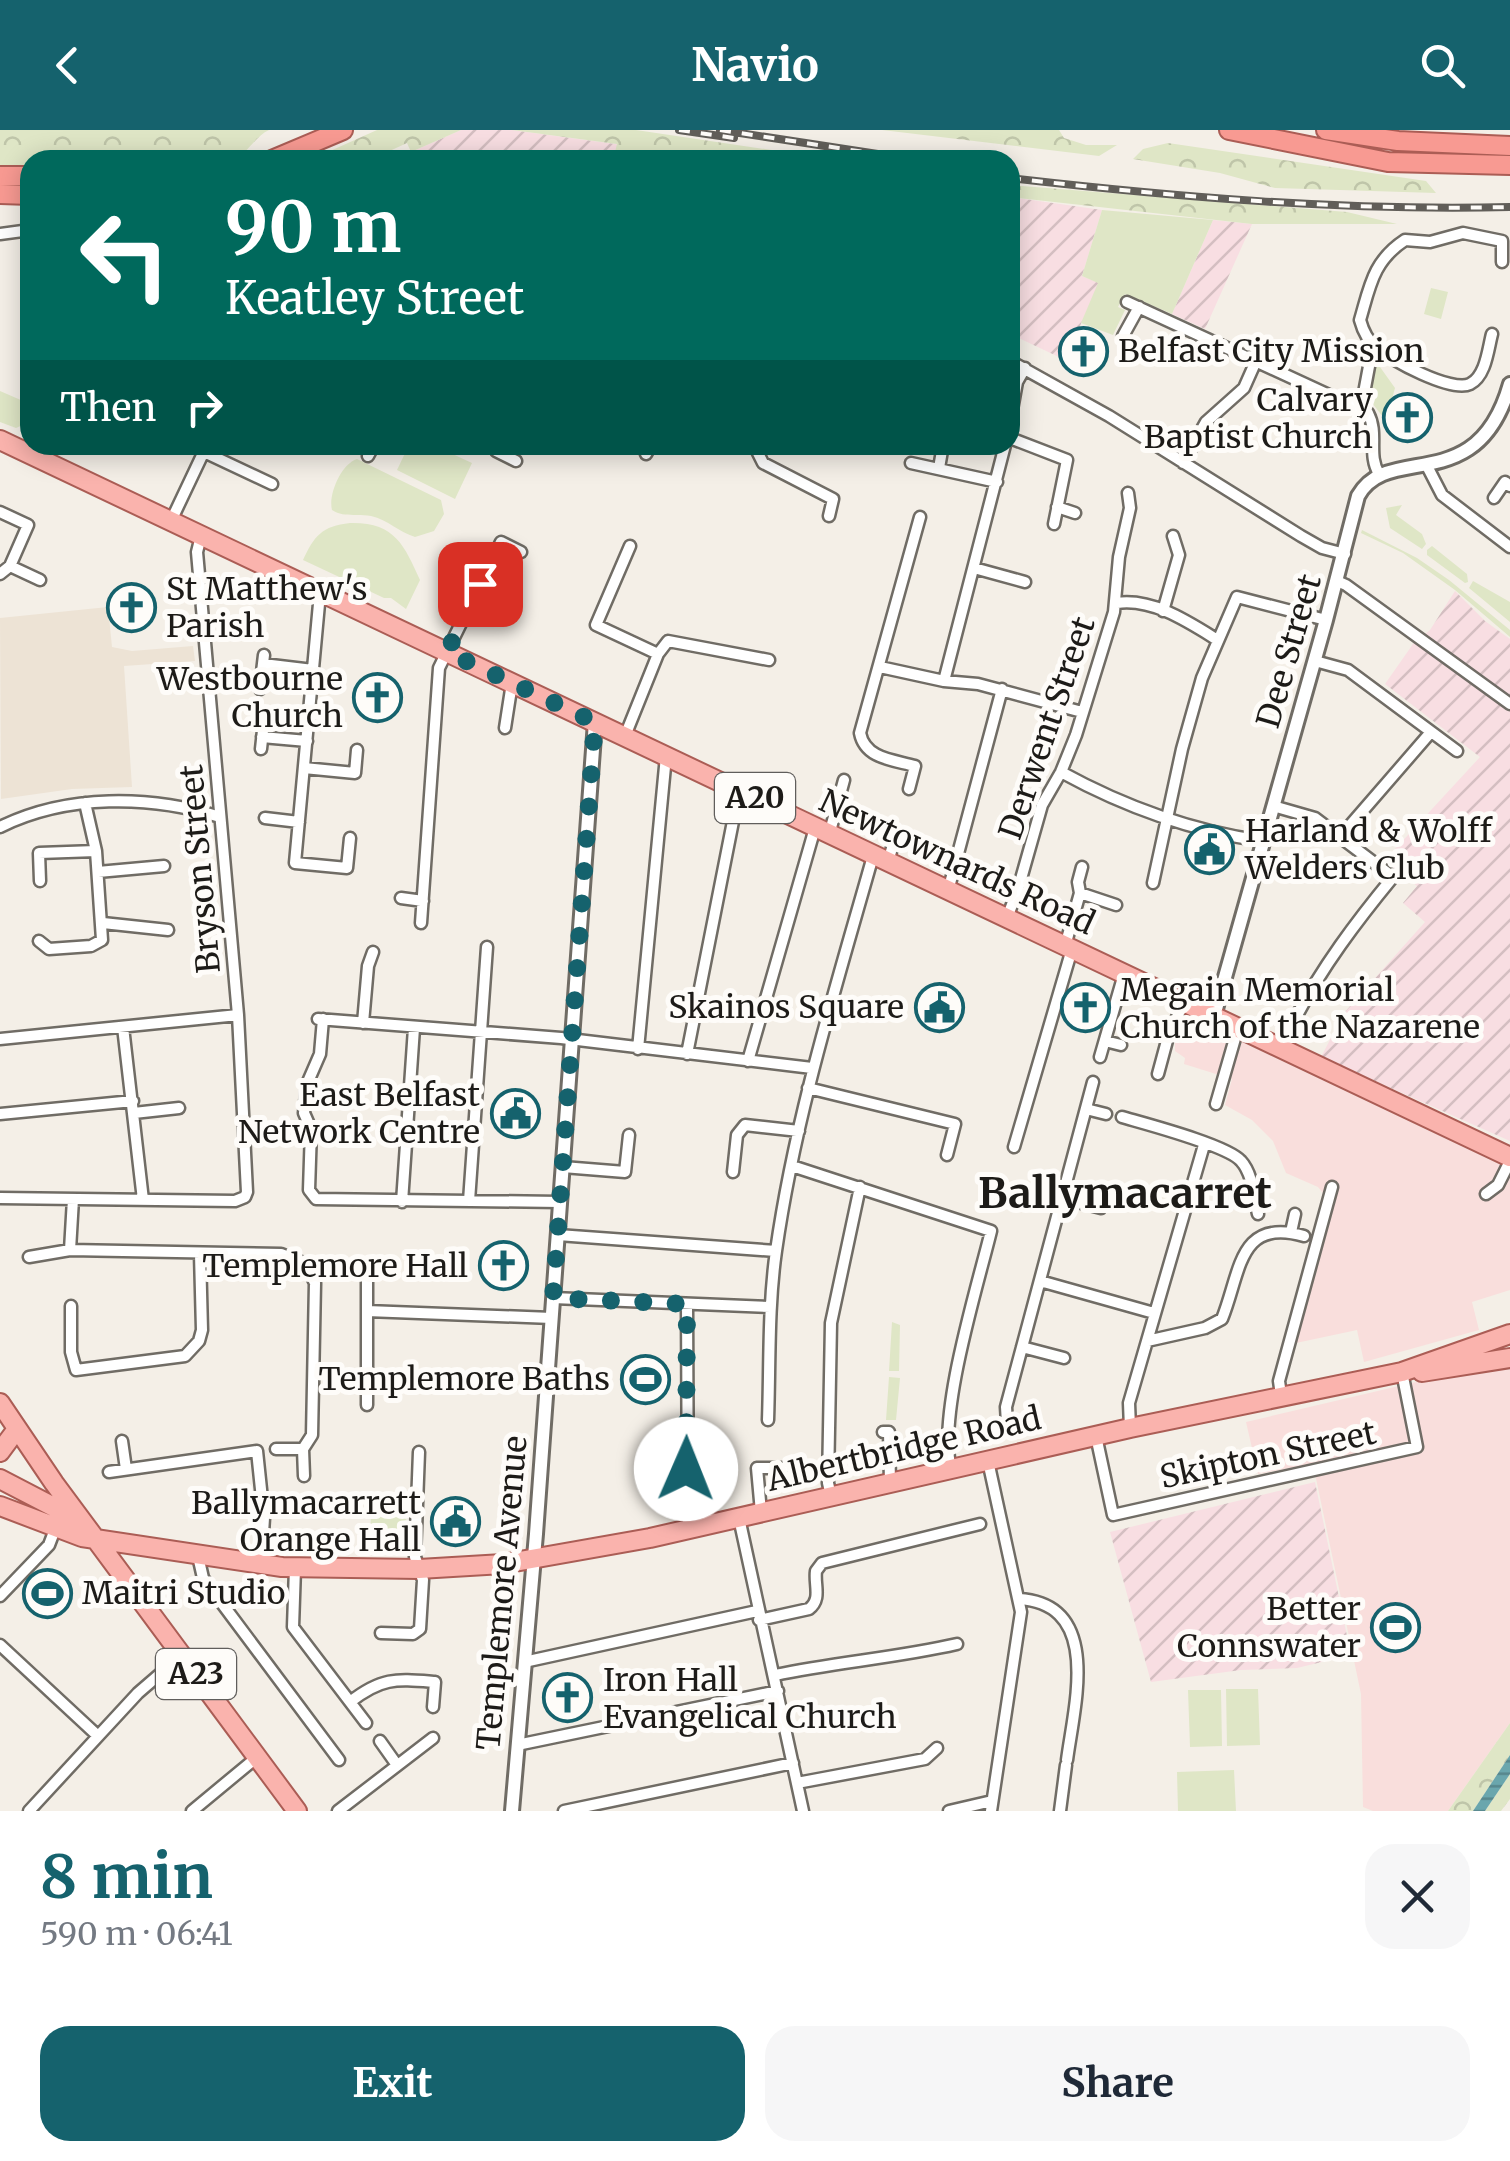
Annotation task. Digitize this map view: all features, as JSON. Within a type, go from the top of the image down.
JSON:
[{"type":"highway","points":[[295,150],[343,130]]},
{"type":"highway","points":[[1229,130],[1324,151],[1409,164],[1510,165]]},
{"type":"highway","points":[[1324,151],[1327,130],[1510,146]]},
{"type":"main road","name":"Newtownards Road","points":[[45,455],[320,594],[1510,1159]]},
{"type":"main road","name":"Albertbridge Road","points":[[94,1538],[295,1568],[419,1569],[534,1560],[1402,1372],[1510,1334]]},
{"type":"main road","points":[[1452,1352],[1485,1352],[1510,1346]]},
{"type":"main road","name":"Albertbridge Road","points":[[1402,1372],[1510,1358]]},
{"type":"main road","name":"A23","points":[[0,1402],[82,1522],[296,1811]]},
{"type":"main road","points":[[0,1452],[17,1429]]},
{"type":"main road","name":"Albertbridge Road","points":[[0,1479],[119,1543]]},
{"type":"main road","points":[[0,1490],[57,1524]]},
{"type":"main road","points":[[0,1506],[94,1538]]},
{"type":"street","points":[[1492,334],[1479,377],[1471,384],[1457,387],[1392,359],[1372,345],[1360,320],[1383,256],[1405,240],[1430,242],[1463,233],[1502,241],[1502,262]]},
{"type":"street","points":[[1123,336],[1133,305],[1360,409],[1373,424],[1372,455],[1379,474],[1461,456],[1475,446],[1506,408],[1510,384]]},
{"type":"street","points":[[1360,409],[1372,345]]},
{"type":"street","points":[[1183,462],[1206,422],[1244,388],[1256,361]]},
{"type":"street","points":[[1020,366],[1301,536],[1344,554]]},
{"type":"street","points":[[1020,377],[1025,368]]},
{"type":"street","points":[[1020,442],[1067,460],[1054,524]]},
{"type":"street","points":[[171,522],[202,455]]},
{"type":"street","points":[[218,455],[272,484]]},
{"type":"street","points":[[505,455],[516,460]]},
{"type":"street","points":[[759,455],[763,463],[833,499],[830,516]]},
{"type":"street","points":[[939,468],[941,455]]},
{"type":"street","points":[[944,681],[1003,455]]},
{"type":"street","points":[[911,464],[997,482]]},
{"type":"street","points":[[1427,466],[1442,496],[1510,547]]},
{"type":"street","name":"Dee Street","points":[[1214,1016],[1358,496],[1365,483],[1379,474]]},
{"type":"street","points":[[1494,498],[1505,482],[1510,486]]},
{"type":"street","name":"Derwent Street","points":[[1007,918],[1042,805],[1061,772],[1117,602],[1119,557],[1130,508],[1128,493]]},
{"type":"street","points":[[1057,507],[1075,513]]},
{"type":"street","points":[[0,512],[28,525],[10,566],[0,574]]},
{"type":"street","points":[[909,789],[915,766],[874,754],[862,744],[860,733],[920,516]]},
{"type":"street","name":"Bryson Street","points":[[143,1200],[235,1201],[245,1197],[248,1187],[238,1015],[197,552],[202,536]]},
{"type":"street","points":[[1163,610],[1178,555],[1174,536]]},
{"type":"street","points":[[421,923],[439,668],[501,542],[521,552]]},
{"type":"street","points":[[630,546],[596,625],[658,654]]},
{"type":"street","points":[[10,566],[40,580]]},
{"type":"street","points":[[974,568],[1025,582]]},
{"type":"street","points":[[1337,582],[1510,704]]},
{"type":"street","points":[[320,594],[295,864],[348,868],[350,838]]},
{"type":"street","points":[[1152,883],[1182,749],[1216,638],[1236,597],[1326,620]]},
{"type":"street","points":[[1117,602],[1131,601],[1163,610],[1216,638]]},
{"type":"street","points":[[624,736],[658,654],[668,640],[768,660]]},
{"type":"street","points":[[260,689],[263,660],[313,670]]},
{"type":"street","points":[[1315,661],[1348,670],[1457,751]]},
{"type":"street","points":[[880,666],[1002,689],[1082,712]]},
{"type":"street","points":[[504,728],[512,682]]},
{"type":"street","points":[[948,890],[1002,689]]},
{"type":"street","points":[[264,721],[261,743],[306,741]]},
{"type":"street","name":"Templemore Avenue","points":[[512,1811],[595,722]]},
{"type":"street","points":[[1340,836],[1430,732]]},
{"type":"street","points":[[304,768],[355,773],[357,750]]},
{"type":"street","points":[[638,1049],[666,756]]},
{"type":"street","points":[[1061,772],[1121,802],[1166,818],[1262,841]]},
{"type":"street","points":[[748,1061],[822,831],[844,780]]},
{"type":"street","points":[[687,1054],[739,791]]},
{"type":"street","points":[[0,827],[26,814],[85,803],[163,802],[220,817]]},
{"type":"street","points":[[39,942],[48,949],[92,946],[102,940],[96,851],[85,803]]},
{"type":"street","points":[[1272,806],[1315,818],[1394,877],[1348,932],[1315,980],[1296,1019]]},
{"type":"street","points":[[265,819],[299,822]]},
{"type":"street","points":[[768,1420],[770,1308],[798,1131],[812,1068],[881,860],[896,834]]},
{"type":"street","points":[[40,882],[39,854],[96,851]]},
{"type":"street","points":[[98,872],[164,866]]},
{"type":"street","points":[[1014,1147],[1069,947],[1082,867]]},
{"type":"street","points":[[1080,894],[1116,905]]},
{"type":"street","points":[[401,898],[423,900]]},
{"type":"street","points":[[103,929],[168,930]]},
{"type":"street","points":[[469,1201],[487,947]]},
{"type":"street","points":[[363,1024],[368,966],[373,952]]},
{"type":"street","points":[[1100,1058],[1124,974]]},
{"type":"street","points":[[1302,974],[1315,980]]},
{"type":"street","points":[[1158,1074],[1168,1037],[1184,1002]]},
{"type":"street","points":[[0,1040],[238,1015]]},
{"type":"street","points":[[560,1202],[320,1200],[310,1194],[312,1138],[304,1114],[305,1096],[306,1084],[320,1054],[320,1019],[572,1040],[812,1068]]},
{"type":"street","points":[[0,1198],[143,1200],[123,1027]]},
{"type":"street","points":[[402,1202],[414,1028]]},
{"type":"street","points":[[1216,1104],[1238,1028]]},
{"type":"street","points":[[1105,1041],[1121,1046]]},
{"type":"street","points":[[1006,1423],[1006,1407],[1094,1082]]},
{"type":"street","points":[[808,1088],[955,1124],[947,1156]]},
{"type":"street","points":[[0,1114],[133,1100]]},
{"type":"street","points":[[134,1113],[179,1108]]},
{"type":"street","points":[[1086,1109],[1106,1114]]},
{"type":"street","points":[[1122,1117],[1183,1134],[1243,1162],[1258,1214]]},
{"type":"street","points":[[733,1172],[737,1135],[744,1125],[798,1131]]},
{"type":"street","points":[[562,1168],[625,1172],[629,1135]]},
{"type":"street","points":[[1130,1428],[1130,1404],[1204,1144]]},
{"type":"street","points":[[1486,1194],[1498,1185],[1510,1159]]},
{"type":"street","points":[[792,1166],[991,1231],[958,1366],[950,1417],[951,1469]]},
{"type":"street","points":[[1282,1396],[1279,1382],[1332,1187]]},
{"type":"street","points":[[831,1496],[831,1323],[860,1188]]},
{"type":"street","points":[[1062,1198],[1101,1208]]},
{"type":"street","points":[[70,1250],[72,1199]]},
{"type":"street","points":[[1290,1232],[1295,1214]]},
{"type":"street","points":[[1147,1340],[1205,1328],[1222,1319],[1253,1240],[1273,1230],[1304,1236]]},
{"type":"street","points":[[558,1235],[776,1251]]},
{"type":"street","points":[[29,1258],[70,1250],[296,1257],[312,1272],[314,1283],[313,1422],[312,1435],[303,1449],[304,1476]]},
{"type":"street","points":[[72,1306],[71,1352],[76,1370],[176,1359],[193,1350],[202,1330],[200,1254]]},
{"type":"street","points":[[367,1266],[367,1405]]},
{"type":"street","points":[[1040,1281],[1154,1313]]},
{"type":"street","points":[[553,1298],[770,1308]]},
{"type":"street","points":[[687,1304],[688,1529]]},
{"type":"street","points":[[367,1311],[552,1318]]},
{"type":"street","points":[[1022,1347],[1064,1358]]},
{"type":"street","name":"Skipton Street","points":[[1096,1436],[1114,1515],[1417,1448],[1402,1372]]},
{"type":"street","points":[[883,1432],[890,1432],[890,1483]]},
{"type":"street","points":[[122,1441],[126,1470]]},
{"type":"street","points":[[276,1449],[303,1449]]},
{"type":"street","points":[[110,1472],[257,1451],[264,1518],[261,1564]]},
{"type":"street","points":[[381,1633],[413,1634],[420,1629],[423,1580],[415,1557],[419,1452]]},
{"type":"street","points":[[949,1811],[992,1806],[1021,1612],[988,1461]]},
{"type":"street","points":[[761,1512],[757,1468],[784,1468]]},
{"type":"street","points":[[739,1518],[803,1811]]},
{"type":"street","points":[[0,1596],[49,1544],[57,1524]]},
{"type":"street","points":[[524,1662],[809,1609],[817,1599],[816,1571],[822,1563],[980,1524]]},
{"type":"street","points":[[198,1556],[203,1578],[338,1760]]},
{"type":"street","points":[[295,1568],[293,1626],[366,1723]]},
{"type":"street","points":[[1019,1600],[1054,1608],[1076,1645],[1079,1674],[1060,1811]]},
{"type":"street","points":[[775,1675],[834,1662],[848,1664],[880,1656],[898,1658],[958,1644]]},
{"type":"street","points":[[0,1645],[98,1736]]},
{"type":"street","points":[[28,1811],[140,1692],[182,1655]]},
{"type":"street","points":[[350,1702],[380,1682],[394,1679],[435,1682],[434,1707]]},
{"type":"street","points":[[516,1745],[778,1691]]},
{"type":"street","points":[[338,1811],[433,1738]]},
{"type":"street","points":[[380,1741],[397,1765]]},
{"type":"street","points":[[797,1783],[925,1759],[937,1748]]},
{"type":"street","points":[[192,1811],[256,1758]]},
{"type":"street","points":[[564,1811],[793,1763]]},
{"type":"shaded area","points":[[461,130],[512,130],[659,150],[416,150]]},
{"type":"shaded area","points":[[1020,198],[1102,210],[1082,276],[1099,283],[1061,358],[1020,339]]},
{"type":"shaded area","points":[[1213,220],[1252,224],[1205,329],[1172,314]]},
{"type":"shaded area","points":[[1455,591],[1510,639],[1510,1141],[1321,1057],[1344,1013],[1425,922],[1403,903],[1417,886],[1384,861],[1480,757],[1385,684],[1413,644],[1430,630]]},
{"type":"shaded area","points":[[108,607],[112,647],[132,651],[193,646],[195,661],[124,666],[132,787],[72,789],[1,799],[0,618]]},
{"type":"shaded area","points":[[1189,1017],[1510,1167],[1510,1290],[1472,1302],[1479,1330],[1364,1362],[1357,1330],[1296,1343],[1323,1193],[1286,1173],[1273,1141],[1252,1120],[1225,1105],[1232,1079],[1184,1064],[1185,1058],[1175,1051],[1175,1042]]},
{"type":"shaded area","points":[[1510,1360],[1510,1723],[1448,1811],[1373,1811],[1363,1807],[1361,1694],[1313,1464],[1258,1474],[1246,1422]]},
{"type":"shaded area","points":[[1315,1482],[1351,1655],[1297,1668],[1241,1670],[1151,1682],[1110,1532]]},
{"type":"green space","points":[[0,130],[269,130],[246,150],[20,150],[20,167],[0,166]]},
{"type":"green space","points":[[377,130],[461,130],[416,150],[410,150],[407,143],[392,150],[332,150]]},
{"type":"green space","points":[[512,130],[636,130],[771,150],[616,150],[617,144]]},
{"type":"green space","points":[[882,130],[1059,130],[1064,138],[1086,145],[1117,145],[1099,156]]},
{"type":"green space","points":[[1168,143],[1426,181],[1436,193],[1275,188],[1220,173],[1133,159],[1143,149]]},
{"type":"green space","points":[[1020,186],[1347,212],[1397,224],[1252,224],[1020,198]]},
{"type":"green space","points":[[1102,210],[1213,220],[1172,314],[1125,294],[1118,307],[1125,310],[1113,335],[1081,323],[1098,283],[1082,276]]},
{"type":"green space","points":[[1431,288],[1448,292],[1441,319],[1424,314]]},
{"type":"green space","points":[[1375,360],[1395,388],[1386,421],[1369,399]]},
{"type":"green space","points":[[0,391],[20,400],[20,426],[0,422]]},
{"type":"green space","points":[[404,455],[455,455],[472,463],[455,499],[397,470]]},
{"type":"green space","points":[[357,459],[441,500],[444,514],[434,531],[415,537],[377,518],[332,510],[337,481]]},
{"type":"green space","points":[[1402,505],[1396,515],[1422,534],[1426,544],[1422,549],[1390,528],[1386,508]]},
{"type":"green space","points":[[350,523],[388,531],[403,546],[420,580],[406,609],[391,598],[303,560],[320,534]]},
{"type":"green space","points":[[1362,530],[1417,558],[1449,580],[1510,630],[1510,637],[1455,590],[1403,553],[1361,533]]},
{"type":"green space","points":[[1432,546],[1467,574],[1468,582],[1427,555]]},
{"type":"green space","points":[[1473,581],[1510,602],[1510,622],[1469,588]]},
{"type":"green space","points":[[892,1322],[900,1325],[899,1371],[889,1371]]},
{"type":"green space","points":[[889,1377],[900,1378],[896,1420],[886,1420]]},
{"type":"green space","points":[[371,1515],[402,1516],[408,1521],[406,1551],[369,1550]]},
{"type":"green space","points":[[1226,1689],[1258,1689],[1260,1745],[1227,1746]]},
{"type":"green space","points":[[1188,1690],[1221,1690],[1222,1746],[1190,1747]]},
{"type":"green space","points":[[1510,1723],[1510,1755],[1473,1811],[1448,1811]]},
{"type":"green space","points":[[1234,1770],[1236,1811],[1178,1811],[1177,1772]]},
{"type":"green space","points":[[1510,1774],[1510,1799],[1501,1811],[1485,1811]]},
{"type":"water","points":[[1510,1755],[1510,1774],[1485,1811],[1473,1811]]},
{"type":"railway","points":[[679,130],[734,138]]},
{"type":"railway","points":[[720,130],[851,150]]},
{"type":"railway","points":[[1020,179],[1260,201],[1510,207]]},
{"type":"place","name":"Belfast City Mission","points":[[1083,351]]},
{"type":"place","name":"Calvary Baptist Church","points":[[1408,418]]},
{"type":"place","name":"St Matthew's Parish","points":[[131,607]]},
{"type":"place","name":"Westbourne Church","points":[[378,697]]},
{"type":"place","name":"Harland & Wolff Welders Club","points":[[1210,849]]},
{"type":"place","name":"Skainos Square","points":[[939,1007]]},
{"type":"place","name":"Megain Memorial Church of the Nazarene","points":[[1085,1008]]},
{"type":"place","name":"East Belfast Network Centre","points":[[515,1113]]},
{"type":"place","name":"Templemore Hall","points":[[503,1266]]},
{"type":"place","name":"Templemore Baths","points":[[645,1379]]},
{"type":"place","name":"Ballymacarrett Orange Hall","points":[[456,1521]]},
{"type":"place","name":"Maitri Studio","points":[[47,1593]]},
{"type":"place","name":"Better Connswater","points":[[1396,1627]]},
{"type":"place","name":"Iron Hall Evangelical Church","points":[[568,1698]]},
{"type":"district","name":"Ballymacarret","points":[[1125,1193]]},
{"type":"route","points":[[480,584],[447,652],[595,722],[553,1298],[687,1304],[686,1469]]}]
